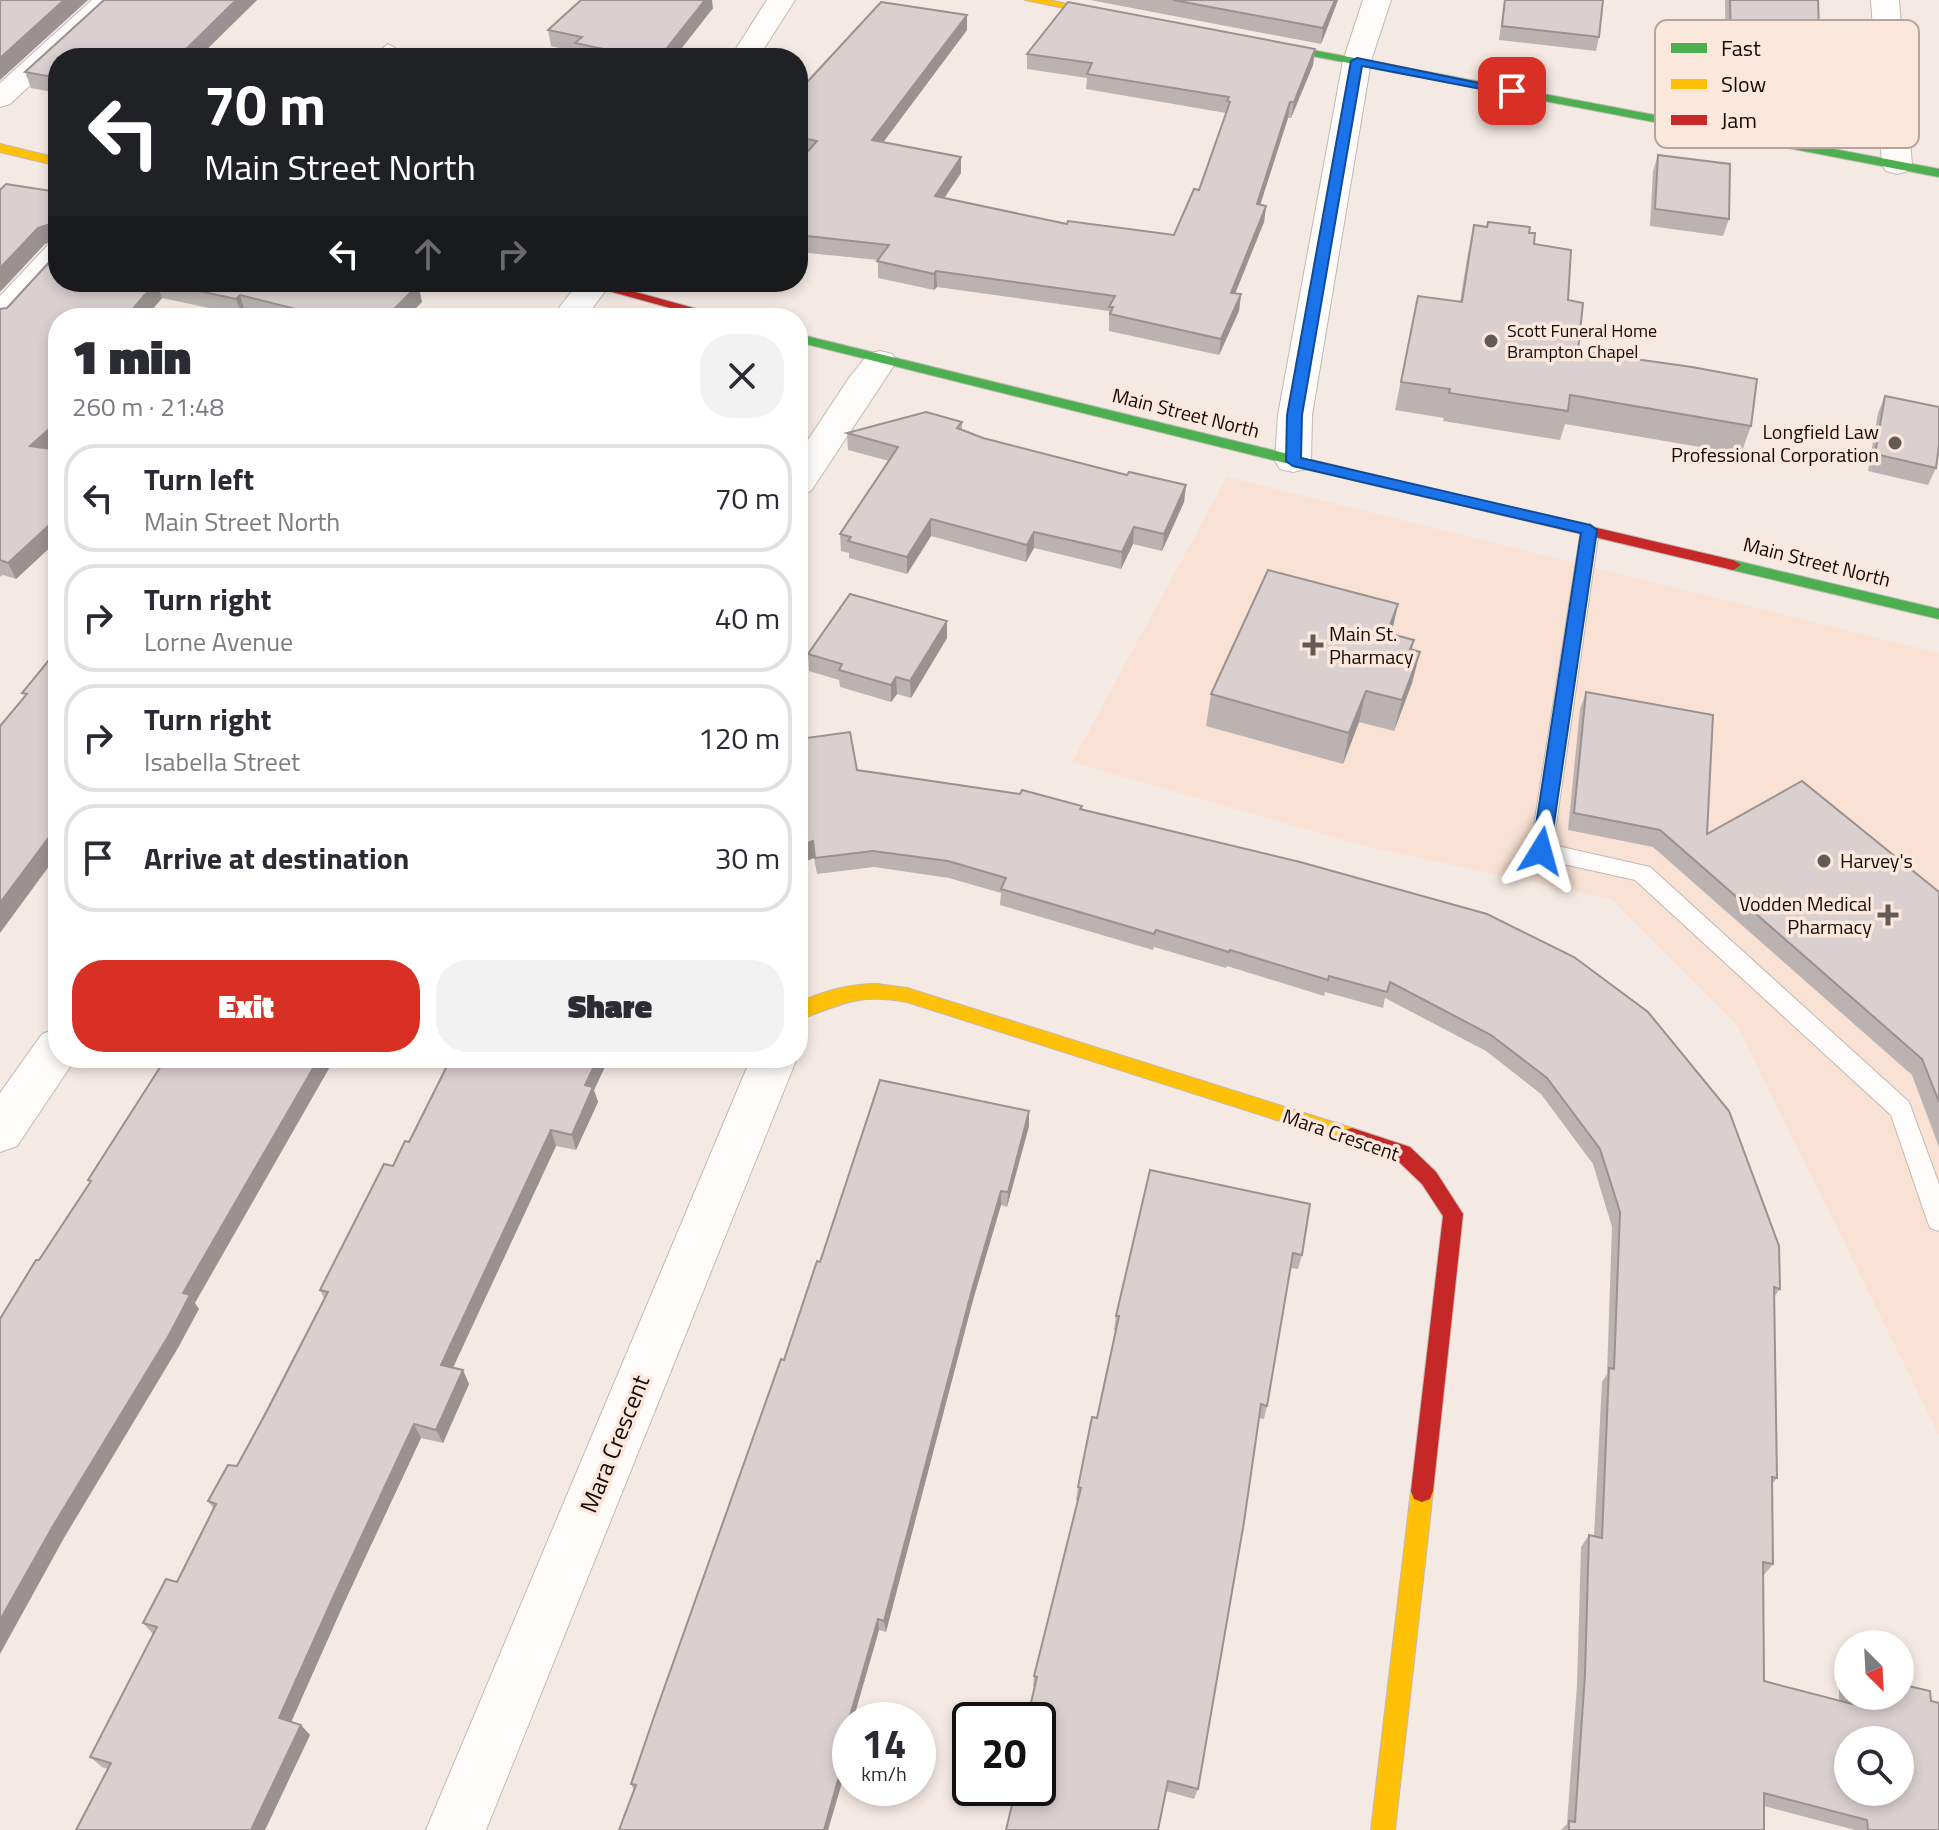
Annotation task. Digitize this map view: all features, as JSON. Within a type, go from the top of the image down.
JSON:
[{"type":"street","points":[[55,48],[108,0]]},
{"type":"street","points":[[750,48],[781,0]]},
{"type":"street","points":[[1031,0],[1136,20]]},
{"type":"street","points":[[1293,461],[1295,415],[1357,61],[1377,0]]},
{"type":"street","points":[[1885,0],[1886,20]]},
{"type":"street","points":[[1241,39],[1655,118]]},
{"type":"street","points":[[0,98],[48,54]]},
{"type":"street","points":[[0,148],[48,160]]},
{"type":"street","points":[[1809,148],[1939,173]]},
{"type":"street","points":[[1896,148],[1897,165]]},
{"type":"street","points":[[0,315],[48,264]]},
{"type":"street","points":[[625,292],[685,308]]},
{"type":"street","name":"Main Street North","points":[[808,341],[1293,461],[1939,614]]},
{"type":"street","points":[[808,467],[880,361]]},
{"type":"street","name":"Mara Crescent","points":[[808,1006],[830,994],[877,987],[949,1006],[1403,1153],[1429,1178],[1453,1214],[1383,1830]]},
{"type":"street","points":[[0,1132],[48,1062]]},
{"type":"street","name":"Mara Crescent","points":[[456,1830],[770,1068]]},
{"type":"lane","points":[[1590,530],[1541,851],[1642,873],[1901,1109],[1939,1220]]},
{"type":"shaded area","points":[[1227,477],[1939,653],[1939,1435],[1737,1025],[1611,899],[1365,846],[1072,762]]},
{"type":"building","points":[[0,0],[64,0],[0,58]]},
{"type":"building","points":[[104,0],[236,0],[187,48],[51,48]]},
{"type":"building","points":[[581,0],[705,0],[667,48],[598,48],[575,43],[582,37],[548,30]]},
{"type":"building","points":[[1173,0],[1335,0],[1323,28]]},
{"type":"building","points":[[1505,0],[1603,0],[1599,37],[1502,26]]},
{"type":"building","points":[[1730,0],[1818,0],[1819,20],[1730,20]]},
{"type":"building","points":[[881,2],[967,15],[872,140],[961,157],[935,196],[1067,224],[1068,221],[1174,235],[1194,189],[1199,190],[1230,102],[1227,101],[1229,97],[1087,74],[1092,63],[1027,54],[1068,2],[1315,49],[1294,102],[1290,102],[1257,204],[1266,206],[1231,293],[1241,294],[1221,339],[1110,314],[1113,307],[1109,307],[1115,296],[936,271],[934,274],[877,261],[889,245],[808,236],[808,151],[817,141],[808,139],[808,81]]},
{"type":"building","points":[[48,51],[48,76],[25,72]]},
{"type":"building","points":[[1658,155],[1730,164],[1729,219],[1655,209]]},
{"type":"building","points":[[6,184],[48,190],[48,225],[38,228],[0,268],[0,190]]},
{"type":"building","points":[[1488,222],[1530,227],[1529,233],[1535,233],[1534,244],[1571,250],[1568,300],[1583,303],[1578,351],[1757,379],[1751,426],[1570,395],[1568,411],[1449,393],[1450,389],[1401,382],[1418,296],[1462,302],[1474,225],[1487,227]]},
{"type":"building","points":[[48,263],[48,292],[147,292],[134,308],[48,308],[48,430],[30,446],[48,449],[48,526],[8,563],[0,560],[0,309],[7,308]]},
{"type":"building","points":[[203,292],[411,292],[395,308],[291,308],[240,295],[236,299]]},
{"type":"building","points":[[1885,396],[1939,407],[1936,468],[1875,454]]},
{"type":"building","points":[[926,412],[962,422],[957,428],[983,438],[1127,475],[1129,472],[1186,485],[1164,534],[1134,527],[1122,552],[1034,532],[1027,545],[931,519],[907,557],[848,541],[851,537],[840,534],[898,447],[847,433]]},
{"type":"building","points":[[1268,570],[1398,604],[1387,633],[1414,640],[1410,649],[1420,652],[1402,700],[1366,691],[1349,733],[1211,694]]},
{"type":"building","points":[[850,594],[947,621],[910,681],[896,677],[891,685],[839,670],[842,664],[808,654]]},
{"type":"building","points":[[48,661],[48,838],[0,903],[0,726],[27,694],[22,693]]},
{"type":"building","points":[[1586,692],[1713,715],[1707,834],[1802,781],[1939,892],[1939,1102],[1922,1059],[1660,830],[1574,813]]},
{"type":"building","points":[[850,732],[857,770],[1020,794],[1022,790],[1082,806],[1080,809],[1300,862],[1487,914],[1574,957],[1648,1012],[1729,1111],[1779,1246],[1780,1289],[1774,1287],[1777,1478],[1772,1477],[1773,1564],[1763,1562],[1764,1681],[1834,1699],[1834,1710],[1914,1710],[1914,1687],[1930,1691],[1931,1701],[1939,1703],[1939,1830],[1868,1830],[1867,1820],[1764,1793],[1764,1830],[1569,1830],[1569,1821],[1575,1822],[1585,1674],[1589,1535],[1602,1538],[1609,1368],[1614,1369],[1620,1212],[1600,1149],[1547,1078],[1491,1035],[1390,982],[1387,992],[1329,976],[1328,980],[1156,930],[1154,934],[1001,889],[1006,878],[948,861],[873,851],[815,858],[813,841],[808,843],[808,738]]},
{"type":"building","points":[[160,1068],[313,1068],[183,1293],[190,1295],[169,1335],[0,1620],[0,1319],[36,1260],[39,1260],[91,1181],[88,1180]]},
{"type":"building","points":[[446,1068],[593,1068],[585,1085],[593,1087],[572,1135],[551,1130],[441,1365],[463,1370],[436,1430],[414,1424],[336,1591],[279,1718],[301,1725],[251,1830],[76,1830],[111,1763],[90,1757],[157,1627],[143,1623],[166,1579],[177,1582],[216,1504],[208,1501],[228,1465],[237,1466],[268,1409],[328,1292],[320,1290],[384,1164],[393,1166],[405,1141],[409,1142]]},
{"type":"building","points":[[880,1080],[1029,1111],[1008,1192],[1001,1191],[973,1286],[884,1621],[878,1619],[854,1702],[832,1702],[832,1801],[824,1830],[619,1830],[636,1785],[631,1784],[656,1711],[781,1359],[784,1360],[817,1261],[820,1262]]},
{"type":"building","points":[[1150,1170],[1310,1204],[1302,1255],[1293,1253],[1267,1406],[1261,1404],[1198,1789],[1168,1781],[1158,1830],[1006,1830],[1012,1806],[1056,1806],[1056,1702],[1031,1702],[1037,1677],[1034,1676],[1081,1488],[1078,1487],[1092,1417],[1097,1418],[1119,1316],[1116,1316]]},
{"type":"traffic: fast","points":[[1254,42],[1655,119]]},
{"type":"traffic: fast","points":[[1808,148],[1939,173]]},
{"type":"traffic: fast","points":[[808,340],[1394,485]]},
{"type":"traffic: fast","points":[[1733,565],[1939,614]]},
{"type":"traffic: slow","points":[[1031,0],[1123,17]]},
{"type":"traffic: slow","points":[[0,148],[48,160]]},
{"type":"traffic: slow","points":[[808,1008],[838,996],[864,991],[907,995],[1352,1136]]},
{"type":"traffic: slow","points":[[1383,1830],[1422,1491]]},
{"type":"traffic: jam","points":[[622,292],[684,308]]},
{"type":"traffic: jam","points":[[1394,485],[1733,565]]},
{"type":"traffic: jam","points":[[1352,1136],[1403,1153],[1429,1178],[1453,1214],[1422,1491]]},
{"type":"place","name":"Scott Funeral Home Brampton Chapel","points":[[1491,341]]},
{"type":"place","name":"Longfield Law Professional Corporation","points":[[1895,443]]},
{"type":"place","name":"Main St. Pharmacy","points":[[1313,645]]},
{"type":"place","name":"Harvey's","points":[[1824,861]]},
{"type":"place","name":"Vodden Medical Pharmacy","points":[[1888,915]]},
{"type":"route","points":[[1512,91],[1357,61],[1295,415],[1293,461],[1590,530],[1541,851]]}]
